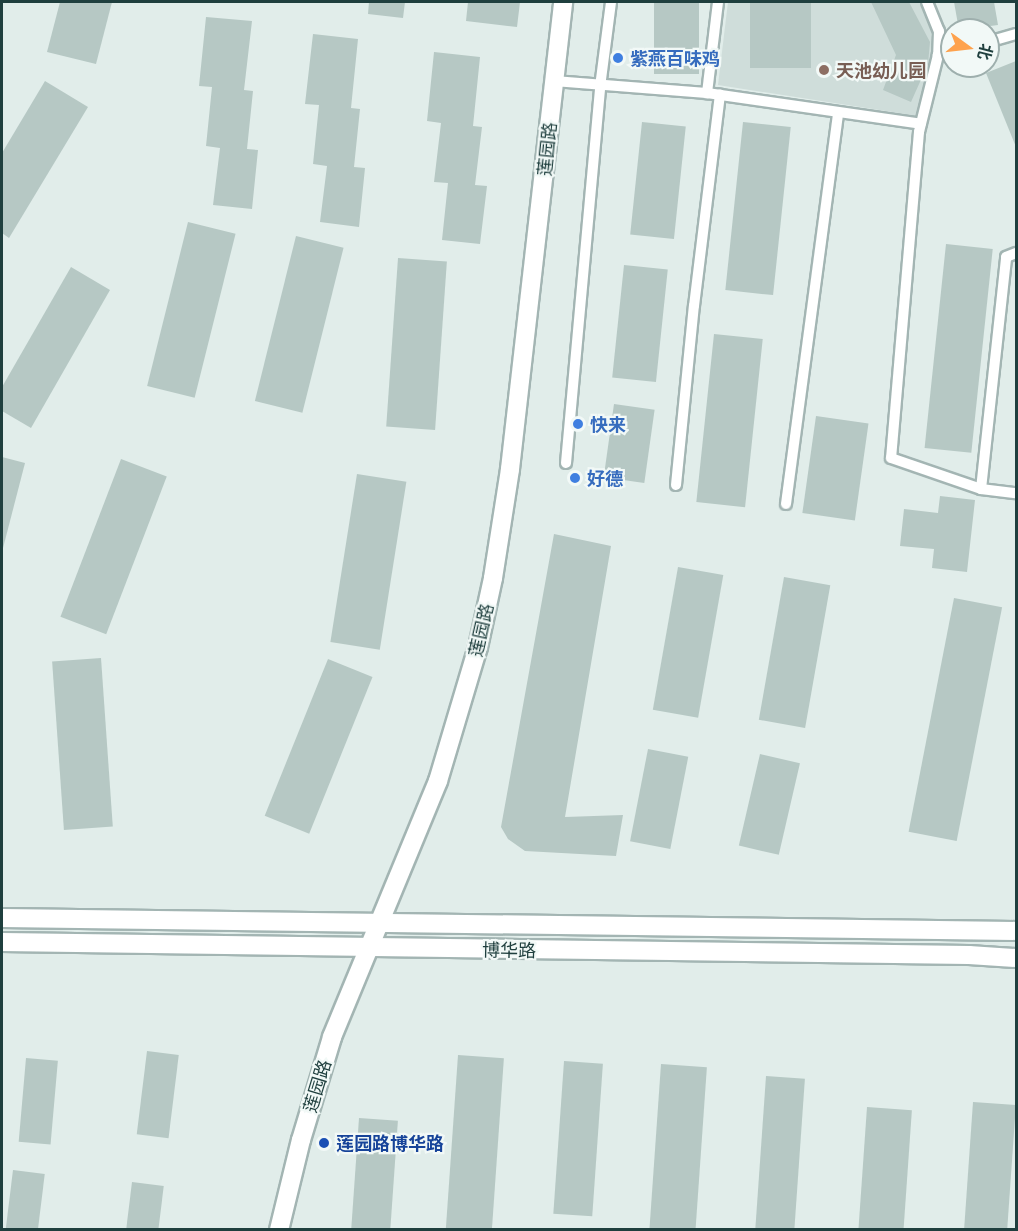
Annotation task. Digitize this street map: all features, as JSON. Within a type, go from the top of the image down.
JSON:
[{"type":"street","name":"莲园路","points":[[279,1230],[319,1080],[367,948],[411,852],[438,782],[460,713],[493,578],[510,469],[564,2]]},
{"type":"street","name":"博华路","points":[[2,918],[1017,931]]},
{"type":"street","name":"博华路","points":[[2,942],[969,955],[1017,958]]},
{"type":"lane","points":[[566,463],[600,87],[611,2]]},
{"type":"lane","points":[[707,93],[718,2]]},
{"type":"lane","points":[[927,2],[939,31],[938,55],[921,124],[891,458],[981,489],[1017,493]]},
{"type":"lane","points":[[1000,39],[1017,34]]},
{"type":"lane","points":[[554,81],[600,87],[707,93],[921,124]]},
{"type":"lane","points":[[676,485],[694,306],[720,95]]},
{"type":"lane","points":[[786,504],[838,113]]},
{"type":"lane","points":[[981,489],[1006,257],[1017,253]]},
{"type":"shaded area","name":"天池幼儿园","points":[[728,2],[920,2],[931,28],[932,56],[918,116],[718,85]]},
{"type":"building","points":[[60,2],[112,2],[96,64],[47,52]]},
{"type":"building","points":[[369,2],[405,2],[403,18],[368,14]]},
{"type":"building","points":[[468,2],[520,2],[517,27],[466,21]]},
{"type":"building","points":[[654,2],[699,2],[699,74],[654,74]]},
{"type":"building","points":[[750,2],[811,2],[811,68],[750,68]]},
{"type":"building","points":[[871,2],[909,2],[930,42],[928,64],[911,102],[883,90],[896,55]]},
{"type":"building","points":[[954,2],[994,2],[997,18],[957,18]]},
{"type":"building","points":[[206,17],[252,21],[244,90],[253,91],[247,149],[258,150],[252,209],[213,205],[220,148],[206,146],[212,87],[199,86]]},
{"type":"building","points":[[313,34],[358,39],[351,108],[360,109],[354,167],[365,168],[359,227],[320,222],[327,166],[313,164],[319,105],[305,104]]},
{"type":"building","points":[[434,52],[480,57],[473,126],[482,127],[475,185],[487,186],[480,244],[442,240],[448,183],[434,182],[441,123],[427,121]]},
{"type":"building","points":[[1016,61],[1016,147],[988,78],[1000,78],[1000,67]]},
{"type":"building","points":[[45,81],[88,107],[9,238],[2,233],[2,153]]},
{"type":"building","points":[[642,122],[686,127],[674,239],[630,234]]},
{"type":"building","points":[[743,122],[791,127],[773,295],[725,290]]},
{"type":"building","points":[[188,222],[236,234],[195,398],[147,386]]},
{"type":"building","points":[[296,236],[344,248],[302,413],[255,401]]},
{"type":"building","points":[[946,244],[993,249],[971,453],[925,448]]},
{"type":"building","points":[[398,258],[447,261],[435,430],[386,427]]},
{"type":"building","points":[[624,265],[668,270],[656,382],[612,377]]},
{"type":"building","points":[[71,267],[110,290],[31,428],[2,411],[2,387]]},
{"type":"building","points":[[714,334],[763,339],[745,507],[696,502]]},
{"type":"building","points":[[614,404],[655,410],[644,483],[604,477]]},
{"type":"building","points":[[816,416],[868,423],[855,520],[802,513]]},
{"type":"building","points":[[2,457],[25,463],[2,552]]},
{"type":"building","points":[[121,459],[167,477],[106,634],[60,617]]},
{"type":"building","points":[[357,474],[406,482],[380,650],[330,642]]},
{"type":"building","points":[[940,496],[975,500],[967,572],[932,568],[934,549],[900,546],[904,509],[938,513]]},
{"type":"building","points":[[554,534],[611,546],[565,817],[623,815],[616,856],[525,851],[508,839],[501,827]]},
{"type":"building","points":[[678,567],[723,575],[698,718],[653,710]]},
{"type":"building","points":[[784,577],[830,585],[805,728],[759,720]]},
{"type":"building","points":[[954,598],[1002,607],[957,841],[909,832]]},
{"type":"building","points":[[101,658],[113,827],[64,830],[52,661]]},
{"type":"building","points":[[328,659],[373,677],[309,834],[265,816]]},
{"type":"building","points":[[648,749],[688,757],[670,849],[630,841]]},
{"type":"building","points":[[760,754],[800,763],[779,855],[739,846]]},
{"type":"building","points":[[147,1051],[179,1055],[169,1138],[137,1134]]},
{"type":"building","points":[[458,1055],[504,1058],[492,1230],[446,1230]]},
{"type":"building","points":[[26,1058],[58,1061],[51,1144],[19,1142]]},
{"type":"building","points":[[564,1061],[603,1064],[592,1216],[553,1214]]},
{"type":"building","points":[[661,1064],[707,1067],[696,1230],[649,1230]]},
{"type":"building","points":[[766,1076],[805,1079],[794,1230],[755,1229]]},
{"type":"building","points":[[973,1102],[1016,1105],[1007,1230],[964,1230]]},
{"type":"building","points":[[867,1107],[912,1110],[904,1230],[858,1230]]},
{"type":"building","points":[[359,1118],[398,1121],[390,1230],[351,1230]]},
{"type":"building","points":[[13,1170],[45,1174],[38,1230],[6,1230]]},
{"type":"building","points":[[132,1182],[164,1186],[158,1230],[126,1230]]},
{"type":"place","name":"紫燕百味鸡","points":[[618,58]]},
{"type":"place","name":"天池幼儿园","points":[[824,70]]},
{"type":"place","name":"快来","points":[[578,424]]},
{"type":"place","name":"好德","points":[[575,478]]},
{"type":"place","name":"莲园路博华路","points":[[324,1143]]}]
